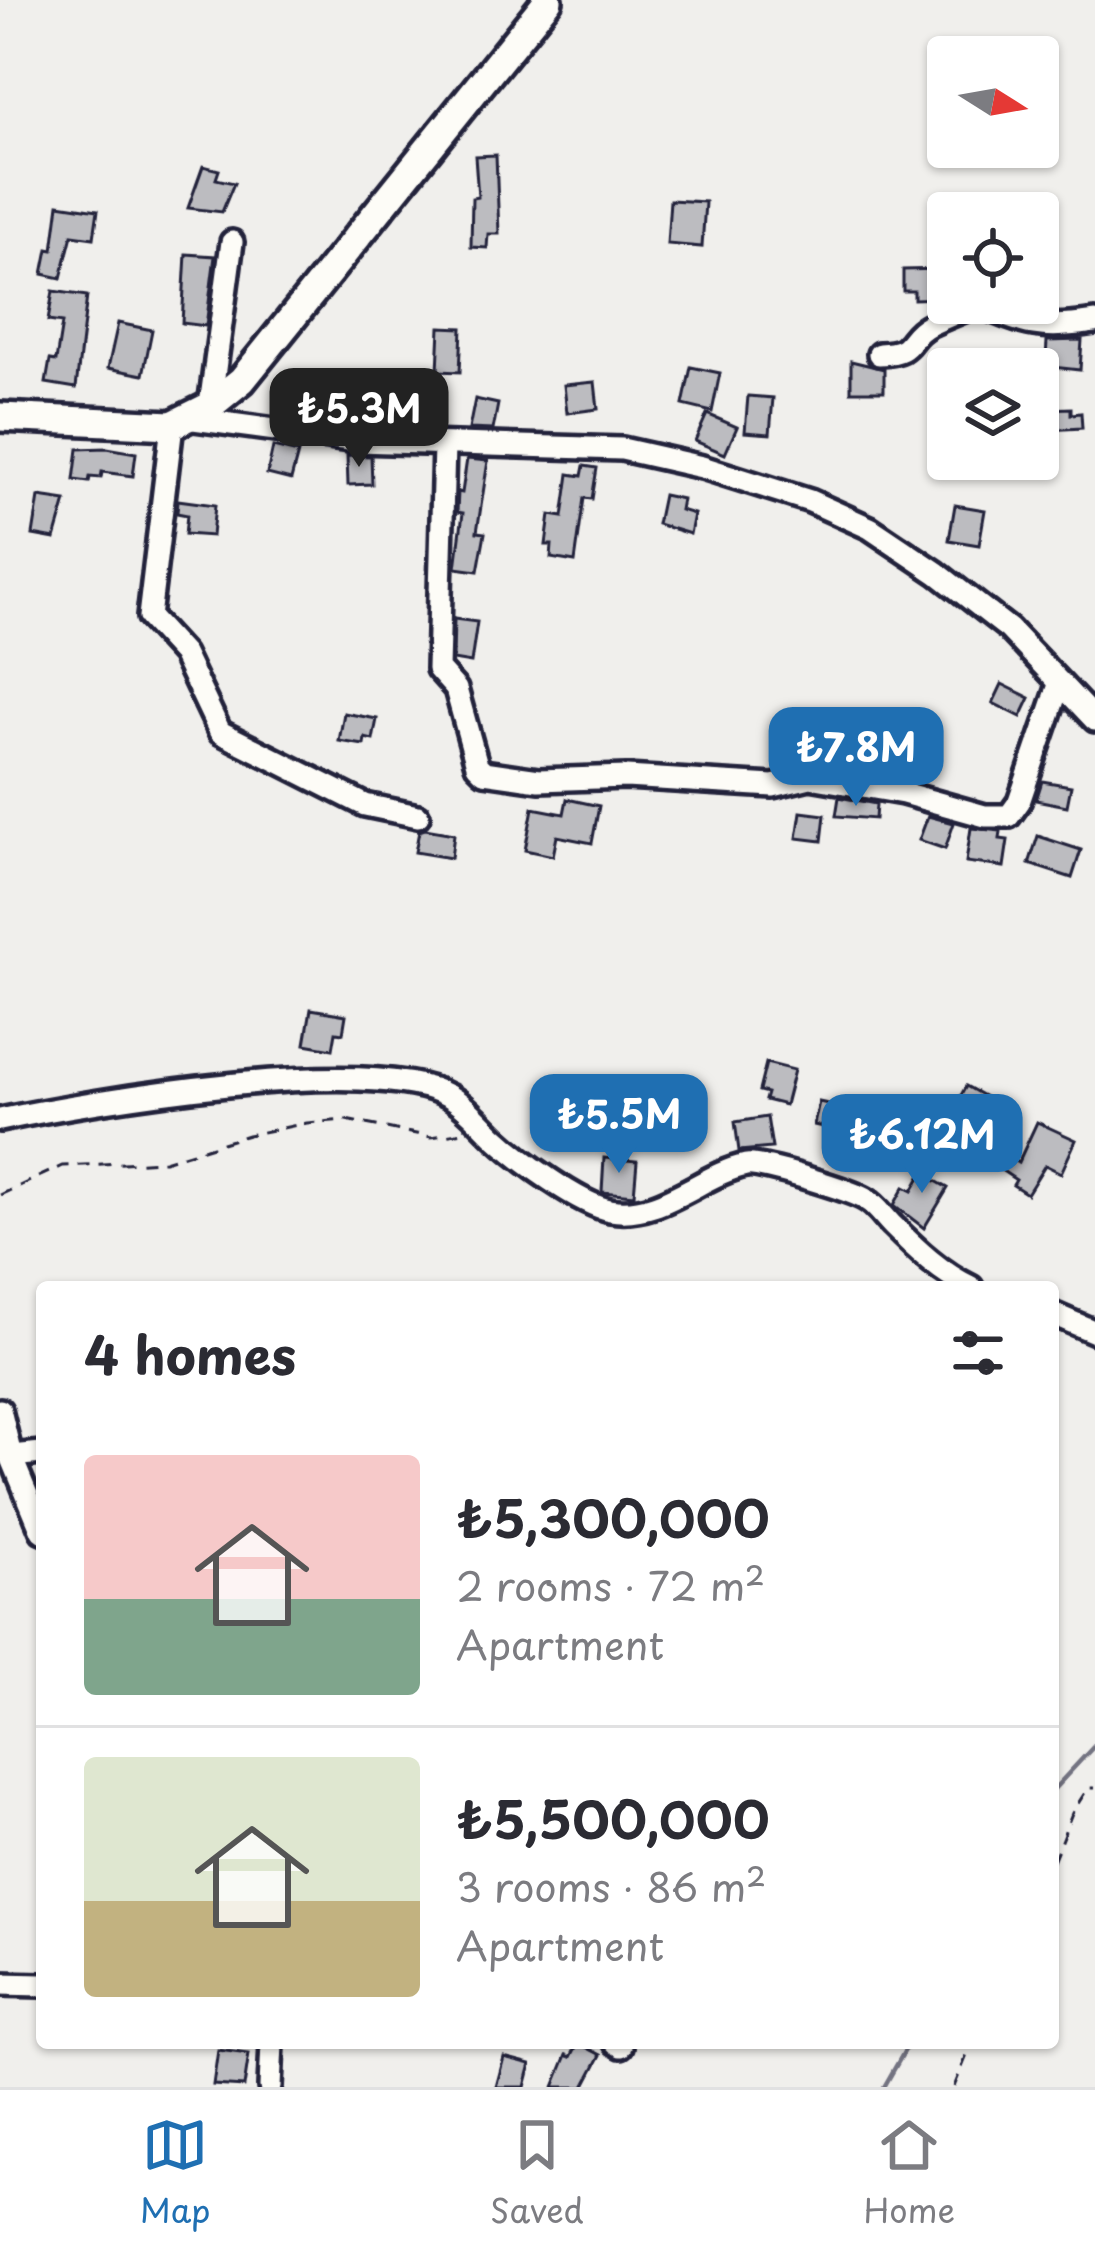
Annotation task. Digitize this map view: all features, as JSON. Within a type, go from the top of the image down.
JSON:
[{"type":"main road","points":[[0,417],[189,416],[263,354],[548,0]]},
{"type":"street","points":[[232,242],[189,416],[148,617],[183,654],[220,732],[365,805],[418,816]]},
{"type":"street","points":[[879,354],[900,354],[912,346],[922,328],[978,304],[1018,323],[1053,329],[1095,322]]},
{"type":"street","points":[[189,416],[357,441],[622,449],[702,467],[811,501],[870,528],[1010,629],[1095,720]]},
{"type":"street","points":[[444,445],[438,669],[456,689],[477,764],[484,772],[539,780],[626,776],[773,786],[810,777],[903,793],[986,816],[1009,816],[1019,802],[1059,685]]},
{"type":"street","points":[[0,1120],[72,1105],[240,1084],[350,1079],[419,1084],[451,1096],[550,1177],[612,1211],[646,1208],[745,1165],[766,1164],[867,1200],[920,1253],[961,1281]]},
{"type":"street","points":[[1059,1317],[1095,1332]]},
{"type":"street","points":[[0,1410],[11,1456],[36,1516]]},
{"type":"street","points":[[11,1456],[36,1454]]},
{"type":"street","points":[[0,1984],[36,1985]]},
{"type":"street","points":[[270,2087],[272,2049]]},
{"type":"path","points":[[0,1195],[62,1166],[164,1161],[307,1123],[346,1120],[431,1138],[459,1134],[481,1124]]},
{"type":"path","points":[[1059,1846],[1072,1813],[1088,1789],[1095,1788]]},
{"type":"path","points":[[954,2087],[970,2049]]},
{"type":"building","points":[[496,155],[499,234],[488,234],[487,248],[471,247],[472,198],[478,197],[475,156]]},
{"type":"building","points":[[203,166],[219,170],[216,179],[234,183],[222,212],[188,208]]},
{"type":"building","points":[[670,200],[705,202],[702,247],[667,244]]},
{"type":"building","points":[[59,204],[98,210],[94,238],[72,235],[61,278],[43,274],[48,249],[53,250]]},
{"type":"building","points":[[186,254],[215,256],[206,326],[182,323]]},
{"type":"building","points":[[927,269],[927,299],[914,299],[914,291],[903,291],[903,270]]},
{"type":"building","points":[[53,291],[87,296],[76,388],[46,383],[50,360],[56,361],[62,323],[48,321]]},
{"type":"building","points":[[118,323],[152,330],[143,375],[108,368]]},
{"type":"building","points":[[440,327],[462,328],[460,372],[438,371]]},
{"type":"building","points":[[1082,340],[1080,370],[1059,368],[1059,348],[1047,348],[1047,341]]},
{"type":"building","points":[[851,361],[884,369],[884,391],[851,391]]},
{"type":"building","points":[[691,367],[720,373],[712,412],[683,405]]},
{"type":"building","points":[[595,382],[598,409],[567,413],[564,385]]},
{"type":"building","points":[[748,396],[773,398],[770,434],[745,432]]},
{"type":"building","points":[[475,399],[498,404],[493,430],[469,429]]},
{"type":"building","points":[[1059,408],[1081,413],[1082,428],[1059,429]]},
{"type":"building","points":[[707,414],[737,427],[725,454],[695,441]]},
{"type":"building","points":[[273,447],[298,453],[291,480],[267,474]]},
{"type":"building","points":[[78,449],[136,453],[133,476],[102,472],[101,478],[90,477],[89,482],[74,480]]},
{"type":"building","points":[[347,455],[371,456],[372,484],[348,485]]},
{"type":"building","points":[[467,459],[488,461],[477,532],[485,533],[478,571],[456,568],[463,513],[457,512],[458,492],[462,493]]},
{"type":"building","points":[[584,466],[597,468],[592,499],[584,498],[575,562],[551,558],[552,545],[546,545],[550,515],[563,517],[569,474],[582,476]]},
{"type":"building","points":[[663,495],[682,499],[680,510],[694,514],[690,534],[657,524]]},
{"type":"building","points":[[39,497],[66,501],[55,539],[33,535]]},
{"type":"building","points":[[178,500],[215,505],[212,536],[185,534],[187,515],[177,513]]},
{"type":"building","points":[[955,505],[985,510],[979,545],[949,540]]},
{"type":"building","points":[[454,619],[477,622],[471,663],[453,660]]},
{"type":"building","points":[[1002,684],[1030,698],[1021,717],[993,703]]},
{"type":"building","points":[[344,713],[377,719],[373,740],[365,738],[364,745],[339,741]]},
{"type":"building","points":[[1042,781],[1071,786],[1067,806],[1036,800]]},
{"type":"building","points":[[839,797],[876,804],[875,819],[836,816]]},
{"type":"building","points":[[567,799],[599,806],[592,843],[557,836],[553,856],[525,850],[533,808],[564,814]]},
{"type":"building","points":[[801,812],[825,815],[822,841],[797,838]]},
{"type":"building","points":[[928,816],[954,823],[945,849],[919,840]]},
{"type":"building","points":[[971,828],[1001,831],[1000,839],[1008,840],[1004,867],[966,862]]},
{"type":"building","points":[[419,831],[454,834],[451,858],[415,852]]},
{"type":"building","points":[[1038,836],[1081,850],[1072,878],[1029,864]]},
{"type":"building","points":[[311,1009],[346,1015],[343,1033],[336,1032],[333,1049],[305,1044]]},
{"type":"building","points":[[766,1063],[794,1070],[785,1105],[765,1100],[767,1093],[759,1091]]},
{"type":"building","points":[[966,1086],[998,1104],[985,1130],[952,1112]]},
{"type":"building","points":[[819,1102],[851,1109],[845,1132],[814,1125]]},
{"type":"building","points":[[767,1117],[772,1148],[739,1151],[735,1122]]},
{"type":"building","points":[[1037,1122],[1076,1140],[1061,1173],[1045,1165],[1027,1194],[1013,1185],[1016,1180],[980,1156],[988,1144],[1018,1163]]},
{"type":"building","points":[[936,1149],[934,1180],[948,1188],[924,1228],[894,1205],[904,1187],[912,1191]]},
{"type":"building","points":[[604,1158],[637,1161],[634,1195],[602,1192]]},
{"type":"building","points":[[575,2049],[601,2055],[584,2087],[554,2087],[567,2055],[571,2057]]},
{"type":"building","points":[[218,2050],[249,2054],[244,2087],[213,2085]]},
{"type":"building","points":[[504,2057],[531,2064],[525,2087],[496,2087]]},
{"type":"waterway","points":[[1059,1784],[1095,1745]]},
{"type":"waterway","points":[[884,2087],[906,2049]]}]
